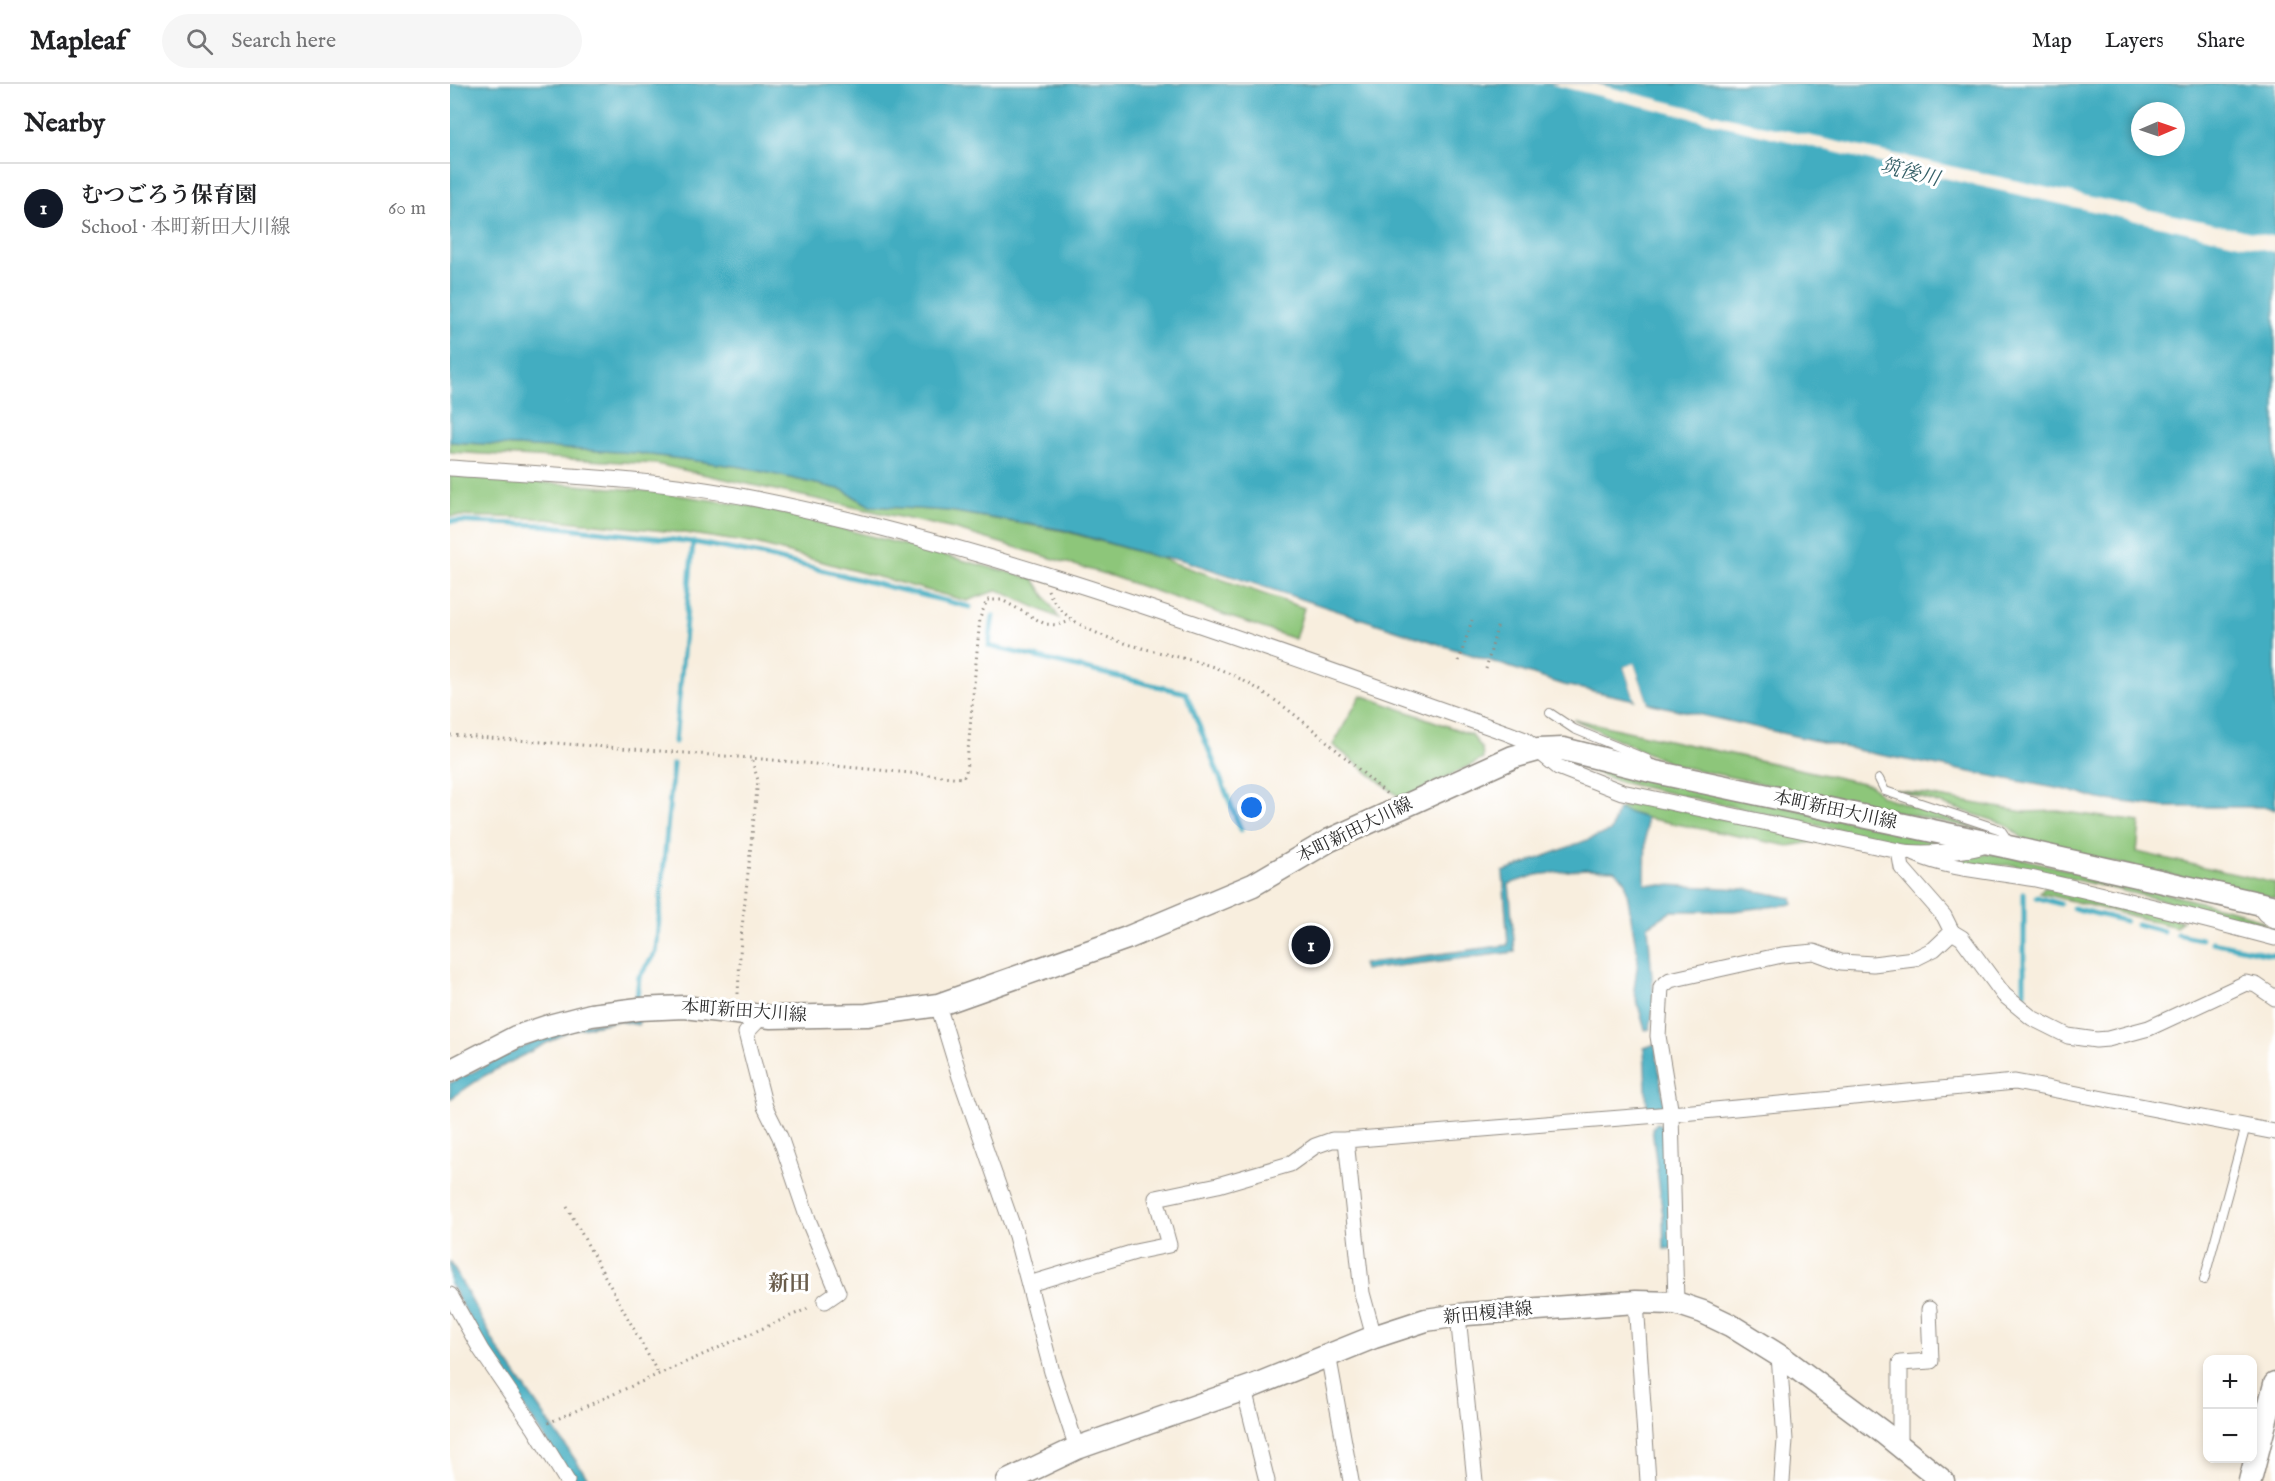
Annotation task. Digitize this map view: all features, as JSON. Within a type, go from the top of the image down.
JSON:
[{"type":"main road","name":"本町新田大川線","points":[[450,1071],[516,1037],[549,1026],[591,1016],[639,1009],[684,1007],[762,1016],[867,1015],[938,1005],[1127,938],[1242,889],[1330,840],[1399,808],[1513,757],[1538,750],[1563,749],[1655,772],[2013,848],[2266,905]]},
{"type":"main road","name":"新田榎津線","points":[[1008,1481],[1077,1449],[1244,1389],[1328,1354],[1426,1320],[1636,1302],[1676,1304],[1703,1312],[1721,1321],[1779,1355],[1943,1481]]},
{"type":"main road","points":[[2250,1481],[2275,1384]]},
{"type":"street","points":[[450,468],[651,482],[748,497],[840,517],[1113,594],[1525,740],[1558,766],[1622,792],[1915,854],[1970,870],[2033,879],[2275,938]]},
{"type":"street","points":[[1915,854],[1926,851],[1973,850],[1988,843]]},
{"type":"street","points":[[1899,851],[1902,868],[1944,916],[1952,933],[1962,938],[2004,996],[2032,1018],[2068,1036],[2096,1040],[2108,1039],[2148,1028],[2246,983],[2256,985],[2275,998]]},
{"type":"street","points":[[2266,905],[2265,914],[2275,921]]},
{"type":"street","points":[[1676,1304],[1671,1114],[1658,1036],[1661,987],[1670,980],[1782,955],[1814,952],[1841,962],[1873,964],[1914,959],[1934,949],[1952,933]]},
{"type":"street","points":[[938,1005],[960,1077],[1016,1236],[1052,1372],[1077,1449]]},
{"type":"street","points":[[762,1016],[746,1033],[765,1107],[780,1137],[809,1222],[838,1292],[825,1300]]},
{"type":"street","points":[[1029,1284],[1135,1252],[1169,1245],[1156,1198],[1218,1185],[1290,1164],[1315,1146],[1332,1140],[1671,1114],[2015,1082],[2275,1132]]},
{"type":"street","points":[[1346,1140],[1362,1293],[1374,1337]]},
{"type":"street","points":[[450,1295],[481,1350],[567,1481]]},
{"type":"street","points":[[1636,1302],[1648,1481]]},
{"type":"street","points":[[1900,1447],[1900,1363],[1931,1361],[1929,1309]]},
{"type":"street","points":[[1458,1316],[1475,1481]]},
{"type":"street","points":[[1328,1354],[1352,1481]]},
{"type":"street","points":[[1779,1355],[1785,1440],[1782,1481]]},
{"type":"street","points":[[1244,1389],[1267,1481]]},
{"type":"lane","points":[[1550,713],[1574,729],[1647,759],[1655,772]]},
{"type":"lane","points":[[1879,779],[1886,791],[2001,830],[2013,848]]},
{"type":"lane","points":[[2204,1280],[2246,1126]]},
{"type":"path","points":[[1041,572],[1049,594],[1071,621],[1113,639],[1224,671],[1270,696],[1390,796],[1399,808]]},
{"type":"path","points":[[450,735],[751,758],[963,778],[966,773],[980,618],[987,600],[1002,600],[1045,624],[1057,625],[1071,621]]},
{"type":"path","points":[[1459,661],[1472,620]]},
{"type":"path","points":[[1486,669],[1498,624]]},
{"type":"path","points":[[738,1012],[741,937],[758,780],[751,758]]},
{"type":"path","points":[[567,1207],[659,1375]]},
{"type":"path","points":[[535,1429],[825,1300]]},
{"type":"green space","points":[[450,442],[636,453],[742,467],[843,490],[870,506],[949,511],[1064,531],[1160,558],[1304,608],[1295,639],[1111,576],[954,529],[656,464],[450,452]]},
{"type":"green space","points":[[450,475],[650,491],[764,508],[1034,579],[1059,618],[998,590],[967,601],[756,544],[685,533],[535,518],[450,516]]},
{"type":"green space","points":[[1361,695],[1472,735],[1482,749],[1483,759],[1402,799],[1333,745]]},
{"type":"green space","points":[[1573,719],[1871,785],[1882,796],[1982,830],[1674,765]]},
{"type":"green space","points":[[1561,759],[1963,845],[1916,847],[1620,782]]},
{"type":"green space","points":[[1893,789],[2024,812],[2058,811],[2140,822],[2137,852],[2275,883],[2275,898],[2030,844],[2005,824]]},
{"type":"green space","points":[[1638,801],[1825,840],[1789,846],[1646,818],[1618,809]]},
{"type":"green space","points":[[2003,854],[2241,912],[2269,925],[2012,865],[1972,865],[1937,855]]},
{"type":"green space","points":[[2044,887],[2182,921],[2176,927],[2040,893]]},
{"type":"water","name":"筑後川","points":[[450,84],[2275,84],[2275,810],[2268,807],[2165,807],[2099,799],[2066,790],[1875,754],[1648,703],[1634,664],[1624,667],[1635,700],[1564,685],[1179,559],[1160,558],[1064,530],[949,511],[870,506],[843,490],[742,467],[636,453],[450,442]]},
{"type":"water","points":[[1618,809],[1646,818],[1645,884],[1746,889],[1792,898],[1793,904],[1733,911],[1672,911],[1648,926],[1654,1004],[1650,1029],[1645,1030],[1634,990],[1638,960],[1625,880],[1614,870],[1584,869],[1536,875],[1509,884],[1515,952],[1364,970],[1362,964],[1508,945],[1503,872],[1611,831]]},
{"type":"water","points":[[640,1019],[638,1025],[618,1021],[571,1030],[484,1076],[450,1099],[450,1083],[568,1025]]},
{"type":"water","points":[[1655,1044],[1665,1109],[1647,1109],[1644,1048]]},
{"type":"water","points":[[1657,1123],[1668,1127],[1675,1248],[1664,1249],[1663,1216],[1652,1128]]},
{"type":"water","points":[[450,1261],[498,1349],[590,1481],[572,1481],[491,1356],[450,1284]]},
{"type":"pier","points":[[1550,84],[1597,84],[1756,124],[2275,237],[2275,252],[1913,171]]},
{"type":"pier","points":[[1634,663],[1648,703],[1644,702],[1632,667],[1627,669],[1638,701],[1635,700],[1624,667]]},
{"type":"waterway","points":[[450,521],[541,525],[693,542],[761,555],[970,607]]},
{"type":"waterway","points":[[675,742],[693,542]]},
{"type":"waterway","points":[[993,616],[989,646],[1186,693],[1241,830]]},
{"type":"waterway","points":[[637,998],[639,977],[656,952],[673,764]]},
{"type":"waterway","points":[[2024,893],[2024,1001]]},
{"type":"waterway","points":[[2036,897],[2060,904]]},
{"type":"waterway","points":[[2073,908],[2125,921]]},
{"type":"waterway","points":[[2137,924],[2163,931]]},
{"type":"waterway","points":[[2177,934],[2201,939]]},
{"type":"waterway","points":[[2212,942],[2275,955]]},
{"type":"place","name":"むつごろう保育園","points":[[1311,945]]},
{"type":"district","name":"新田","points":[[789,1284]]}]
